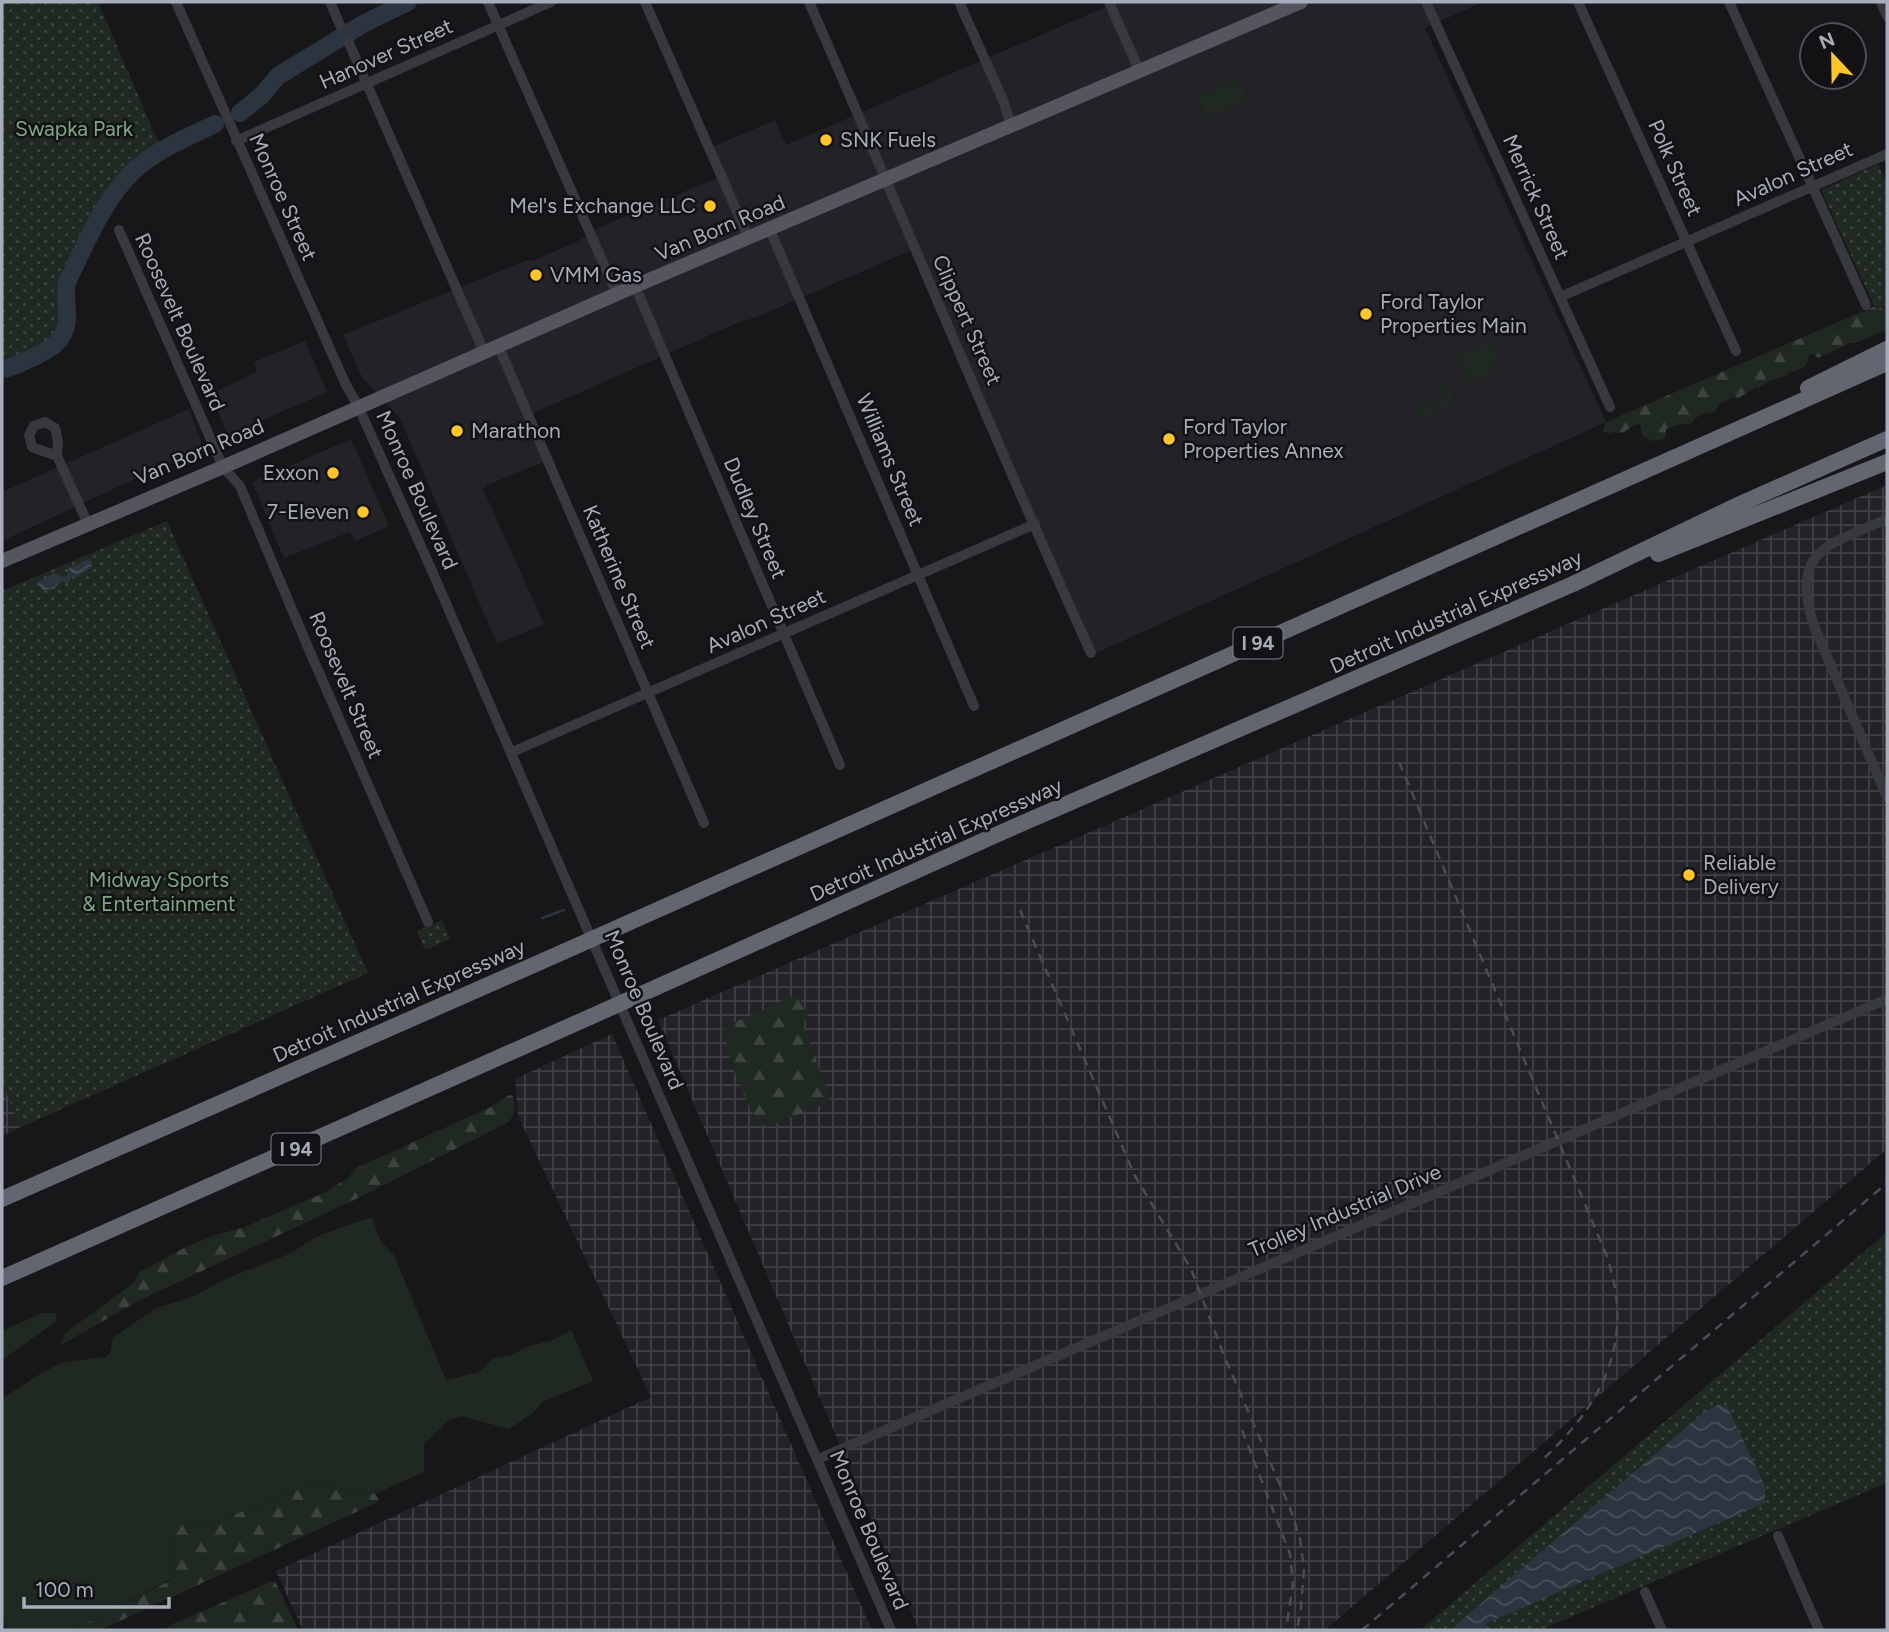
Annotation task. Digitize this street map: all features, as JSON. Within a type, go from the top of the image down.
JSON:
[{"type":"highway","points":[[1731,432],[1834,373],[1887,349]]},
{"type":"highway","name":"Detroit Industrial Expressway","points":[[2,1199],[1887,363]]},
{"type":"highway","name":"Detroit Industrial Expressway","points":[[2,1278],[1019,825],[1573,584],[1740,504],[1887,439]]},
{"type":"highway","points":[[1573,584],[1691,541],[1887,462]]},
{"type":"main road","name":"Van Born Road","points":[[2,561],[1139,70],[1275,7],[1301,2]]},
{"type":"street","name":"Monroe Street","points":[[176,2],[346,385],[358,406]]},
{"type":"street","points":[[330,2],[340,25]]},
{"type":"street","points":[[488,2],[617,294]]},
{"type":"street","name":"Hanover Street","points":[[234,135],[367,83],[551,2]]},
{"type":"street","points":[[645,2],[749,239]]},
{"type":"street","name":"Clippert Street","points":[[809,2],[1091,653]]},
{"type":"street","points":[[959,2],[1003,100],[1011,125]]},
{"type":"street","points":[[1109,2],[1139,70]]},
{"type":"street","name":"Merrick Street","points":[[1426,2],[1610,407]]},
{"type":"street","name":"Polk Street","points":[[1578,2],[1736,351]]},
{"type":"street","points":[[1729,2],[1866,305]]},
{"type":"street","points":[[1881,2],[1887,16]]},
{"type":"street","points":[[349,43],[484,352]]},
{"type":"street","name":"Avalon Street","points":[[1560,297],[1887,153]]},
{"type":"street","name":"Roosevelt Boulevard","points":[[118,230],[223,467]]},
{"type":"street","name":"Williams Street","points":[[770,230],[974,706]]},
{"type":"street","name":"Dudley Street","points":[[635,286],[840,765]]},
{"type":"street","name":"Katherine Street","points":[[498,345],[704,823]]},
{"type":"street","name":"Monroe Boulevard","points":[[358,406],[512,752],[891,1630]]},
{"type":"street","points":[[57,456],[88,524]]},
{"type":"street","name":"Roosevelt Street","points":[[223,467],[240,485],[306,645],[428,922]]},
{"type":"street","points":[[1887,519],[1820,551],[1810,565],[1806,584],[1806,599],[1814,625],[1887,797]]},
{"type":"street","name":"Avalon Street","points":[[512,752],[1035,524]]},
{"type":"street","name":"Trolley Industrial Drive","points":[[818,1459],[1887,999]]},
{"type":"street","points":[[1778,1536],[1819,1630]]},
{"type":"street","points":[[1645,1591],[1662,1630]]},
{"type":"shaded area","points":[[1117,2],[1483,2],[1425,28],[1606,422],[1087,657],[914,249],[529,415],[549,460],[483,489],[544,624],[497,644],[400,418],[362,377],[343,335],[527,260],[533,261],[578,241],[600,227],[722,176],[710,148],[775,120],[786,145]]},
{"type":"shaded area","points":[[305,341],[327,392],[228,435],[210,394],[257,372],[254,362]]},
{"type":"shaded area","points":[[189,409],[203,447],[2,541],[2,492]]},
{"type":"shaded area","points":[[351,439],[389,526],[355,541],[350,532],[284,558],[252,482]]},
{"type":"shaded area","points":[[1887,485],[1887,1149],[1325,1630],[919,1630],[658,1020]]},
{"type":"shaded area","points":[[612,1034],[872,1630],[303,1630],[276,1571],[651,1397],[518,1116],[515,1079]]},
{"type":"shaded area","points":[[2,1083],[21,1127],[2,1136]]},
{"type":"green space","name":"Swapka Park","points":[[2,2],[98,2],[162,151],[129,176],[94,226],[67,282],[67,320],[60,339],[39,355],[2,369]]},
{"type":"green space","points":[[1239,79],[1248,101],[1207,119],[1198,96]]},
{"type":"green space","points":[[1878,164],[1887,184],[1887,305],[1876,310],[1821,190]]},
{"type":"green space","points":[[1887,301],[1887,332],[1850,343],[1818,358],[1813,354],[1809,355],[1806,366],[1756,387],[1737,399],[1734,397],[1722,402],[1714,412],[1702,414],[1694,419],[1691,425],[1681,424],[1666,429],[1665,438],[1656,441],[1648,439],[1642,435],[1640,424],[1623,433],[1609,434],[1603,431],[1606,422]]},
{"type":"green space","points":[[1490,341],[1500,361],[1494,365],[1495,371],[1470,383],[1460,361],[1456,363],[1454,357]]},
{"type":"green space","points":[[1446,383],[1456,403],[1420,420],[1416,411],[1443,399],[1438,387]]},
{"type":"green space","name":"Midway Sports & Entertainment","points":[[167,521],[368,973],[21,1127],[2,1083],[2,591]]},
{"type":"green space","points":[[442,920],[450,939],[425,950],[417,931]]},
{"type":"green space","points":[[799,995],[808,1016],[803,1024],[830,1098],[829,1102],[768,1127],[759,1122],[748,1104],[722,1031],[725,1027]]},
{"type":"green space","points":[[509,1095],[513,1096],[515,1106],[509,1122],[358,1198],[138,1301],[61,1345],[65,1333],[135,1282],[139,1272],[190,1245],[245,1227],[326,1192],[349,1177],[356,1168],[491,1107]]},
{"type":"green space","points":[[372,1217],[381,1242],[394,1255],[446,1380],[479,1372],[494,1358],[512,1355],[528,1346],[551,1341],[572,1331],[593,1381],[542,1402],[534,1412],[509,1429],[461,1416],[448,1421],[424,1444],[424,1472],[375,1494],[314,1484],[205,1526],[182,1525],[172,1540],[171,1579],[80,1626],[63,1630],[6,1630],[2,1615],[2,1399],[43,1372],[64,1362],[106,1357],[110,1353],[113,1338],[154,1309],[194,1296],[225,1279],[289,1254],[320,1235]]},
{"type":"green space","points":[[1887,1232],[1887,1483],[1540,1630],[1420,1630]]},
{"type":"green space","points":[[42,1313],[55,1313],[57,1321],[2,1360],[2,1331]]},
{"type":"green space","points":[[314,1484],[375,1494],[380,1501],[100,1630],[63,1630],[80,1626],[171,1580],[172,1540],[182,1525],[205,1526]]},
{"type":"green space","points":[[272,1581],[276,1583],[298,1630],[165,1630],[168,1626]]},
{"type":"water","points":[[89,559],[92,567],[77,577],[72,576],[69,583],[61,581],[54,589],[42,590],[39,586],[38,582],[54,573],[67,576],[69,568]]},
{"type":"water","points":[[1719,1404],[1727,1406],[1765,1486],[1765,1503],[1487,1623],[1484,1630],[1450,1630],[1704,1412]]},
{"type":"waterway","points":[[240,113],[262,95],[278,76],[363,24],[408,2]]},
{"type":"waterway","points":[[2,369],[39,355],[60,339],[67,320],[67,282],[91,232],[121,185],[155,155],[215,124]]},
{"type":"waterway","points":[[542,918],[564,910]]},
{"type":"railway","points":[[1399,762],[1606,1254],[1614,1285],[1617,1314],[1615,1342],[1608,1368],[1597,1393],[1582,1416],[1541,1461]]},
{"type":"railway","points":[[1020,910],[1135,1176],[1191,1269],[1225,1358],[1290,1508],[1300,1539],[1304,1569],[1297,1630]]},
{"type":"railway","points":[[1362,1630],[1887,1183]]},
{"type":"railway","points":[[1242,1430],[1290,1554],[1293,1583],[1286,1630]]},
{"type":"place","name":"SNK Fuels","points":[[826,140]]},
{"type":"place","name":"Mel's Exchange LLC","points":[[710,206]]},
{"type":"place","name":"VMM Gas","points":[[536,275]]},
{"type":"place","name":"Ford Taylor Properties Main","points":[[1366,314]]},
{"type":"place","name":"Marathon","points":[[457,431]]},
{"type":"place","name":"Ford Taylor Properties Annex","points":[[1169,439]]},
{"type":"place","name":"Exxon","points":[[333,473]]},
{"type":"place","name":"7-Eleven","points":[[363,512]]},
{"type":"place","name":"Reliable Delivery","points":[[1689,875]]}]
